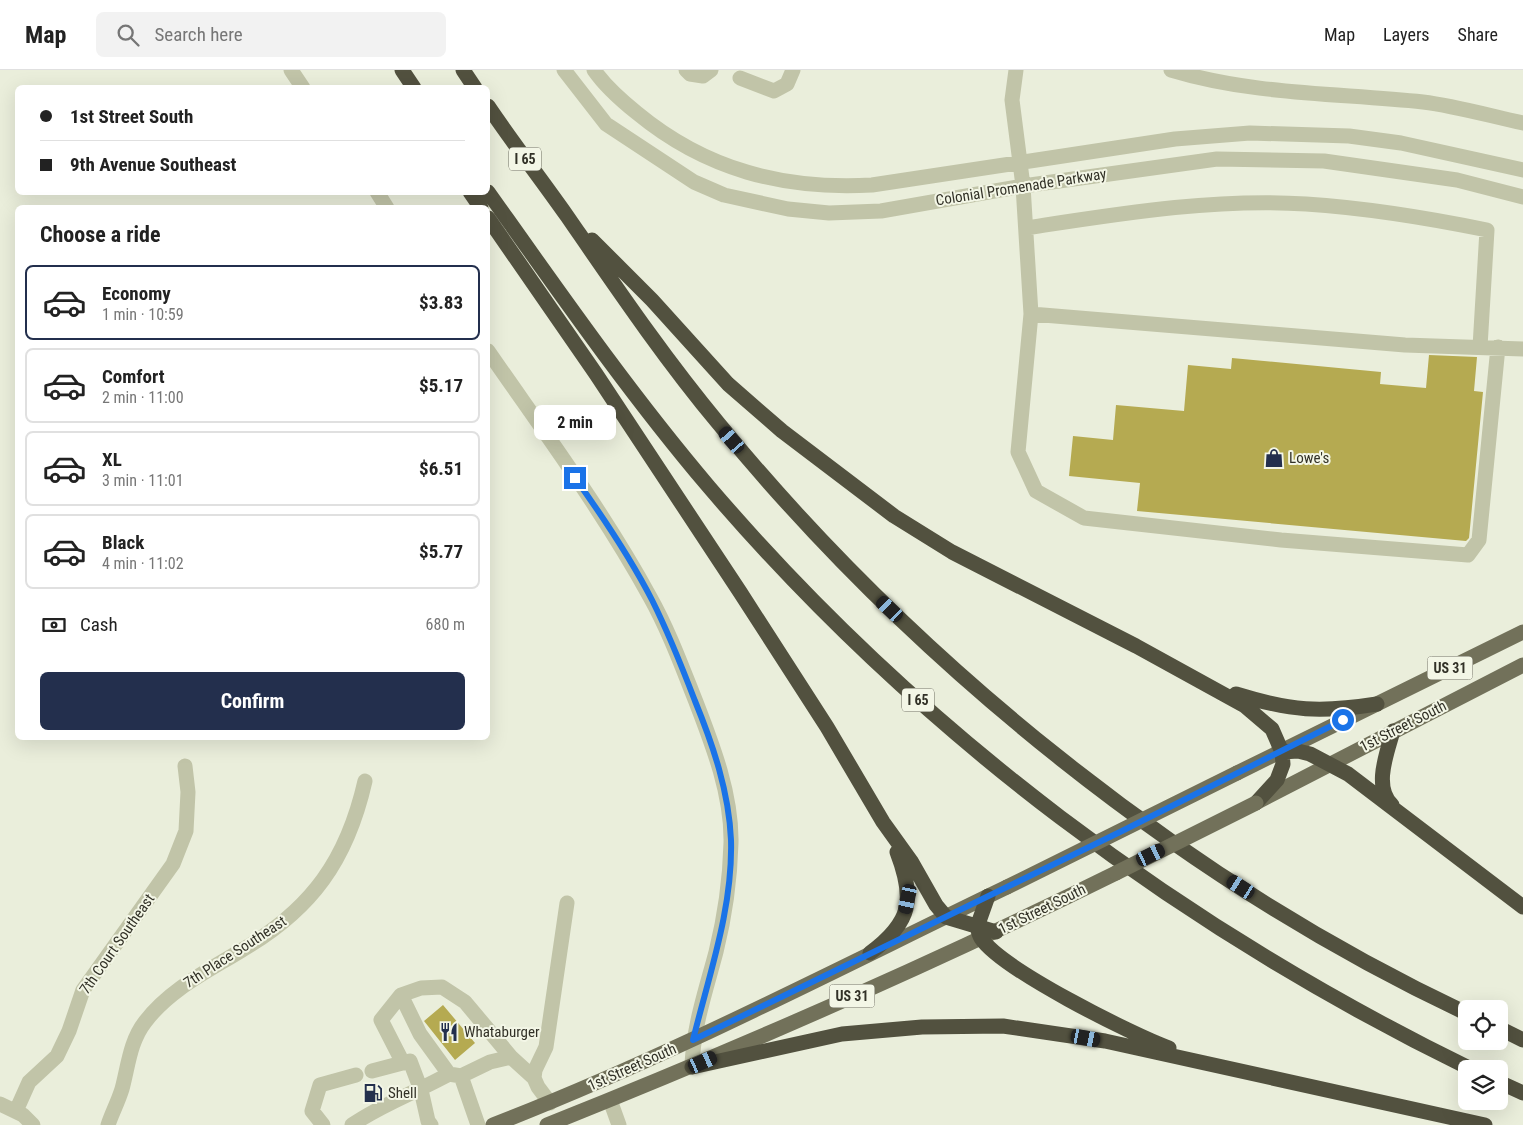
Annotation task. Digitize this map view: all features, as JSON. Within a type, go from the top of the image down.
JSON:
[{"type":"highway","points":[[402,70],[412,85]]},
{"type":"highway","points":[[463,70],[473,85]]},
{"type":"highway","name":"I 65","points":[[490,109],[640,323],[751,462],[877,596],[958,672],[1030,734],[1114,798],[1212,868],[1329,940],[1458,1009]]},
{"type":"highway","name":"I 65","points":[[490,195],[613,366],[708,486],[832,618],[916,698],[1063,821],[1186,907],[1239,942],[1348,1006],[1458,1062]]},
{"type":"highway","points":[[564,212],[652,300],[728,384],[782,430],[894,516],[969,561],[1245,706],[1272,729],[1282,752],[1283,764],[1277,780],[1256,803]]},
{"type":"highway","points":[[490,221],[596,374],[740,592],[827,727],[888,829],[946,917],[979,933],[1025,974],[1095,1013],[1156,1043],[1220,1068]]},
{"type":"highway","points":[[1210,687],[1270,705],[1297,710],[1339,710],[1377,704]]},
{"type":"highway","points":[[1393,731],[1383,765],[1382,780],[1388,801],[1400,813]]},
{"type":"highway","points":[[1282,752],[1298,751],[1331,763],[1523,907]]},
{"type":"highway","points":[[870,953],[890,939],[902,919],[908,899],[903,869],[888,829]]},
{"type":"highway","points":[[979,933],[988,896]]},
{"type":"highway","points":[[979,933],[996,932]]},
{"type":"highway","points":[[692,1067],[842,1034],[888,1029],[977,1025],[1068,1034],[1220,1068],[1410,1107],[1485,1125]]},
{"type":"highway","points":[[1508,1032],[1523,1040]]},
{"type":"highway","points":[[1508,1086],[1523,1093]]},
{"type":"main road","name":"1st Street South","points":[[493,1125],[550,1103],[693,1040],[1523,632]]},
{"type":"main road","name":"1st Street South","points":[[996,932],[1256,803],[1523,665]]},
{"type":"main road","name":"1st Street South","points":[[547,1125],[692,1067],[979,933]]},
{"type":"street","points":[[291,70],[301,85]]},
{"type":"street","name":"Colonial Promenade Parkway","points":[[564,70],[606,124],[694,182],[724,195],[756,203],[829,213],[881,211],[1023,186],[1217,159],[1324,161],[1458,180],[1523,197]]},
{"type":"street","name":"Colonial Promenade Parkway","points":[[594,70],[626,104],[662,132],[692,150],[722,164],[762,178],[791,183],[834,187],[872,185],[1175,139],[1250,133],[1349,136],[1410,145],[1523,170]]},
{"type":"street","points":[[686,70],[690,74],[703,76],[711,70]]},
{"type":"street","points":[[740,78],[774,91],[787,84],[793,70]]},
{"type":"street","points":[[1016,70],[1012,100],[1023,186],[1032,314],[1018,452],[1036,491],[1084,518],[1280,540],[1468,556],[1479,540],[1498,347]]},
{"type":"street","points":[[1171,70],[1203,79],[1279,91],[1426,102],[1523,123]]},
{"type":"street","points":[[1026,228],[1110,215],[1204,205],[1306,204],[1428,218],[1487,230],[1480,347]]},
{"type":"street","points":[[1032,314],[1405,345],[1523,349]]},
{"type":"street","points":[[490,354],[595,506],[651,599],[675,650],[713,749],[728,808],[730,868],[722,926],[693,1040],[692,1067]]},
{"type":"street","name":"7th Court Southeast","points":[[16,1111],[29,1082],[57,1056],[69,1031],[83,990],[173,864],[186,831],[188,799],[185,766]]},
{"type":"street","name":"7th Place Southeast","points":[[108,1125],[120,1093],[131,1052],[145,1022],[186,984],[267,934],[304,904],[322,884],[335,864],[360,801],[365,781]]},
{"type":"street","points":[[534,1078],[535,1070],[546,1047],[567,903]]},
{"type":"street","points":[[403,1063],[381,1020],[401,995],[421,988],[442,987],[464,1002],[511,1057],[534,1078],[550,1103]]},
{"type":"street","points":[[401,995],[420,1034],[455,1075],[478,1125]]},
{"type":"street","points":[[352,1125],[367,1115],[455,1075],[490,1062],[511,1057]]},
{"type":"street","points":[[372,1071],[410,1061],[421,1090],[428,1122],[431,1125]]},
{"type":"street","points":[[323,1125],[312,1111],[320,1085],[356,1075]]},
{"type":"street","points":[[610,1100],[619,1125]]},
{"type":"street","points":[[0,1104],[16,1111],[33,1125]]},
{"type":"building","name":"Lowe's","points":[[1429,355],[1477,357],[1474,391],[1483,392],[1469,538],[1466,541],[1137,511],[1140,483],[1069,476],[1073,436],[1113,440],[1116,405],[1184,411],[1188,365],[1231,369],[1232,358],[1381,372],[1380,384],[1426,388]]},
{"type":"building","name":"Whataburger","points":[[443,1005],[475,1043],[455,1060],[424,1021]]},
{"type":"place","name":"Lowe's","points":[[1274,458]]},
{"type":"place","name":"Whataburger","points":[[449,1032]]},
{"type":"place","name":"Shell","points":[[373,1093]]},
{"type":"route","points":[[575,478],[635,570],[675,650],[713,749],[728,808],[731,840],[727,898],[722,926],[693,1040],[1122,831],[1343,720]]}]
